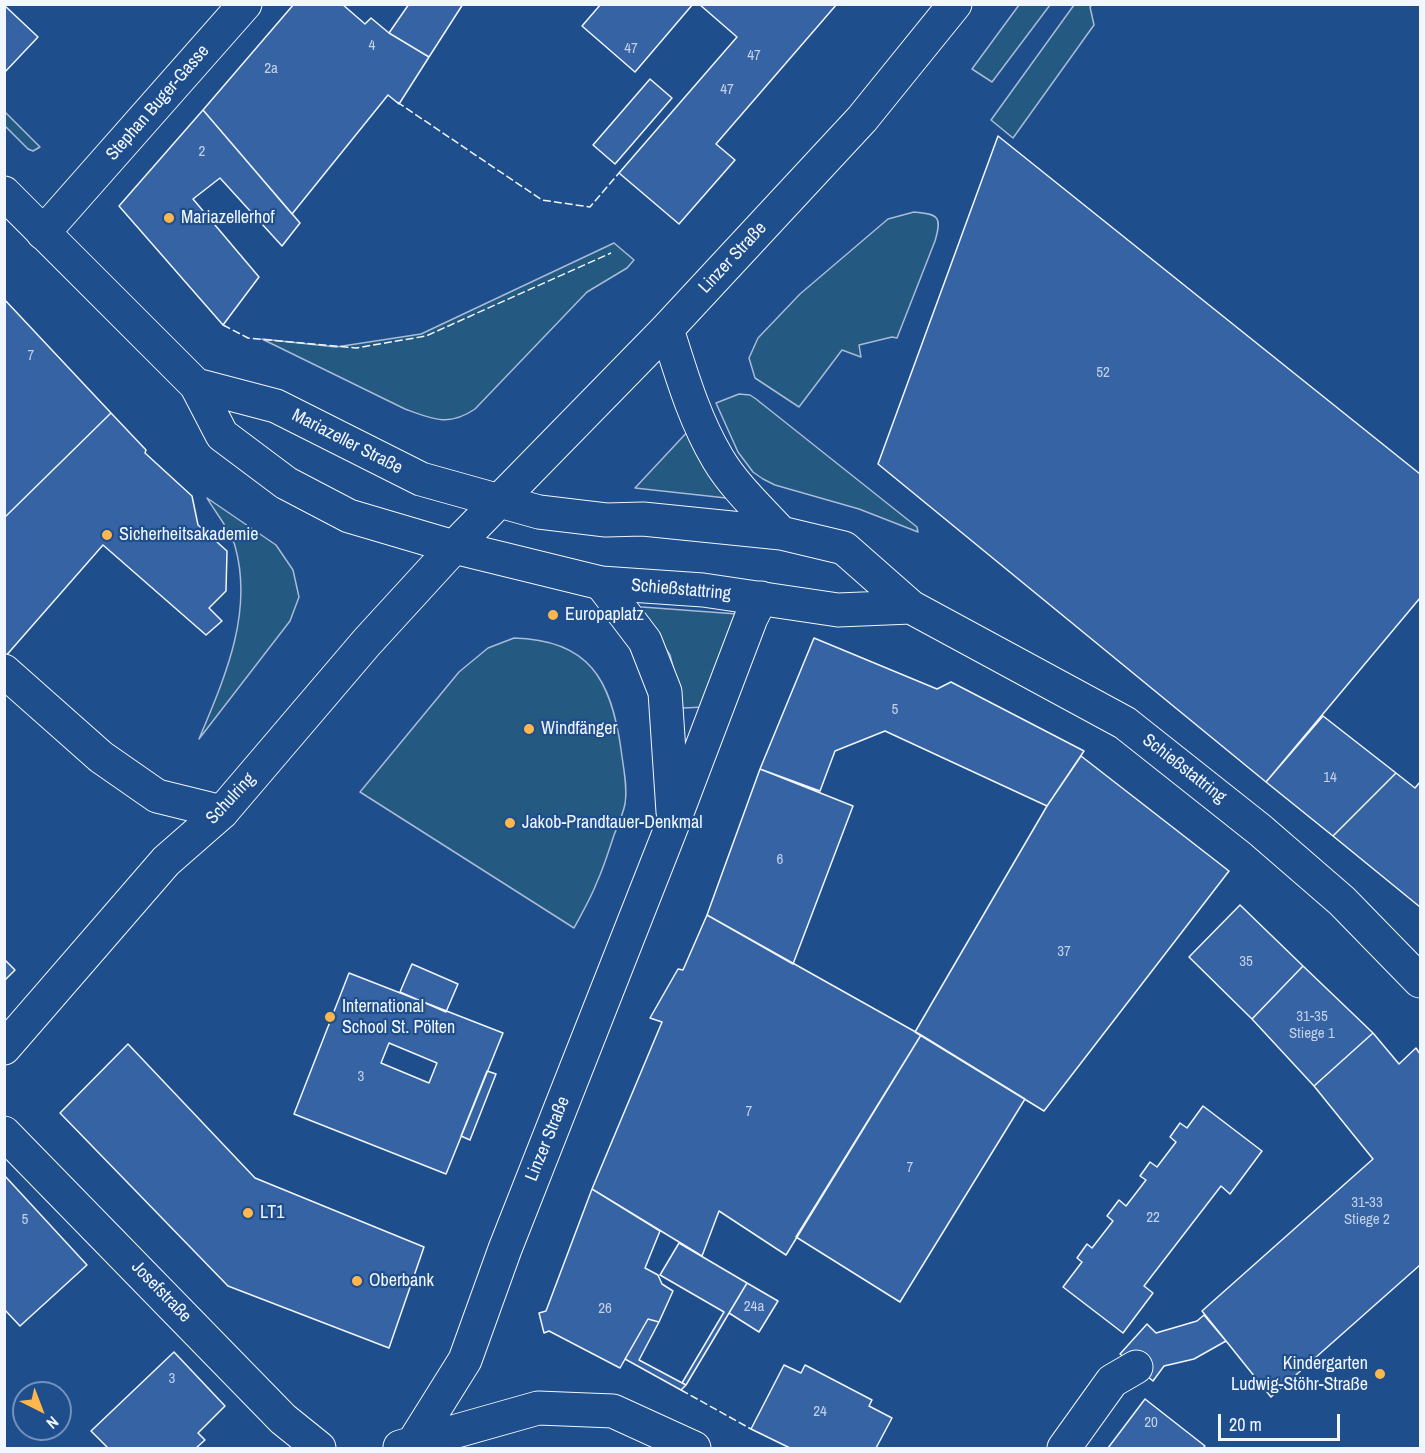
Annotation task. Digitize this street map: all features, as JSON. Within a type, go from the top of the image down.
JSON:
[{"type":"main road","name":"Stephan Buger-Gasse","points":[[43,233],[245,4]]},
{"type":"main road","name":"Linzer Straße","points":[[498,501],[667,329],[862,118],[955,4]]},
{"type":"main road","points":[[6,198],[196,385],[222,435],[286,483],[349,516],[454,547]]},
{"type":"main road","points":[[667,329],[686,388],[718,458],[730,476],[781,533]]},
{"type":"main road","name":"Mariazeller Straße","points":[[196,385],[276,406],[421,479],[498,501]]},
{"type":"main road","name":"Schießstattring","points":[[498,501],[539,512],[606,520],[643,519],[781,533],[844,548],[911,607],[1125,723],[1260,830],[1334,894],[1420,979]]},
{"type":"main road","name":"Schulring","points":[[4,1048],[166,861],[222,812],[367,642],[498,501]]},
{"type":"main road","name":"Schießstattring","points":[[454,547],[601,583],[703,590],[838,610],[911,607]]},
{"type":"main road","name":"Linzer Straße","points":[[601,583],[645,641],[665,692],[673,823]]},
{"type":"main road","name":"Linzer Straße","points":[[405,1448],[465,1360],[505,1250],[751,618],[761,598]]},
{"type":"main road","points":[[4,671],[101,757],[157,796],[222,812]]},
{"type":"main road","name":"Josefstraße","points":[[4,1132],[283,1419],[319,1449]]},
{"type":"main road","points":[[1064,1449],[1112,1381],[1136,1367]]},
{"type":"main road","points":[[405,1448],[538,1408],[613,1411],[694,1449]]},
{"type":"shaded area","points":[[1019,5],[1050,5],[992,82],[972,69]]},
{"type":"shaded area","points":[[1074,5],[1092,5],[1090,7],[1094,25],[1013,138],[991,120]]},
{"type":"shaded area","points":[[5,112],[40,147],[33,151],[28,149],[5,126]]},
{"type":"shaded area","points":[[914,212],[933,216],[938,222],[938,227],[935,241],[897,338],[892,337],[859,345],[861,357],[842,350],[799,407],[755,378],[749,358],[758,338],[800,294],[888,219]]},
{"type":"shaded area","points":[[614,243],[634,260],[627,268],[587,292],[475,409],[457,418],[440,420],[405,409],[262,339],[336,347],[421,334]]},
{"type":"shaded area","points":[[739,394],[750,395],[756,399],[917,527],[918,532],[859,509],[775,485],[753,472],[738,452],[716,403]]},
{"type":"shaded area","points":[[691,428],[729,495],[726,498],[635,488]]},
{"type":"shaded area","points":[[207,498],[276,545],[293,570],[299,597],[290,621],[199,739],[234,645],[241,596],[240,571],[233,540]]},
{"type":"shaded area","points":[[642,607],[737,614],[704,707],[684,708],[680,706],[670,655],[640,610]]},
{"type":"shaded area","points":[[514,638],[540,640],[561,646],[578,656],[592,668],[603,684],[617,724],[625,776],[625,804],[600,876],[574,928],[360,792],[459,672],[488,648]]},
{"type":"building","points":[[294,4],[342,4],[365,24],[371,18],[389,33],[429,57],[399,104],[388,95],[292,214],[203,110]]},
{"type":"building","points":[[409,4],[463,4],[429,57],[389,33]]},
{"type":"building","points":[[601,4],[693,4],[635,72],[582,26]]},
{"type":"building","points":[[699,4],[837,4],[716,144],[735,160],[679,224],[619,173],[737,37]]},
{"type":"building","points":[[4,5],[38,37],[4,73]]},
{"type":"building","points":[[650,79],[672,98],[615,164],[593,145]]},
{"type":"building","name":"Mariazellerhof","points":[[203,110],[300,223],[282,246],[220,178],[193,199],[259,277],[223,325],[119,206]]},
{"type":"building","points":[[998,136],[1420,474],[1420,598],[1266,782],[878,464]]},
{"type":"building","points":[[4,299],[111,413],[4,518]]},
{"type":"building","name":"Sicherheitsakademie","points":[[111,413],[146,450],[145,453],[192,496],[198,525],[227,551],[226,591],[209,608],[222,621],[206,635],[103,545],[4,658],[4,518]]},
{"type":"building","points":[[814,638],[937,689],[951,682],[1084,751],[1047,806],[885,731],[835,751],[820,791],[760,769]]},
{"type":"building","points":[[1323,716],[1396,773],[1333,836],[1266,782]]},
{"type":"building","points":[[1081,756],[1229,871],[1044,1111],[915,1032],[1047,806]]},
{"type":"building","points":[[760,769],[853,806],[793,964],[707,915]]},
{"type":"building","points":[[1396,773],[1415,788],[1420,782],[1420,907],[1333,836]]},
{"type":"building","points":[[1240,905],[1303,966],[1252,1019],[1189,957]]},
{"type":"building","points":[[707,915],[921,1035],[786,1255],[719,1211],[702,1256],[592,1189],[662,1022],[650,1018],[678,969],[683,970]]},
{"type":"building","points":[[4,959],[15,970],[4,981]]},
{"type":"building","points":[[412,964],[458,984],[446,1012],[400,992]]},
{"type":"building","points":[[1303,966],[1373,1033],[1314,1086],[1252,1019]]},
{"type":"building","points":[[349,973],[503,1033],[446,1174],[294,1114]],"holes":[[[389,1043],[437,1063],[429,1083],[381,1063]]]},
{"type":"building","points":[[1373,1033],[1399,1064],[1416,1048],[1420,1054],[1420,1265],[1271,1397],[1202,1311],[1373,1159],[1314,1086]]},
{"type":"building","points":[[921,1035],[1025,1099],[900,1302],[796,1237]]},
{"type":"building","name":"LT1","points":[[128,1044],[255,1178],[424,1247],[389,1348],[228,1286],[60,1113]]},
{"type":"building","points":[[487,1071],[496,1074],[470,1140],[461,1136]]},
{"type":"building","points":[[1203,1106],[1262,1151],[1230,1194],[1221,1186],[1144,1286],[1153,1293],[1123,1333],[1063,1287],[1082,1262],[1077,1258],[1087,1244],[1092,1248],[1113,1221],[1107,1216],[1119,1200],[1126,1206],[1146,1180],[1140,1176],[1150,1162],[1157,1167],[1176,1142],[1170,1137],[1180,1123],[1187,1128]]},
{"type":"building","points":[[4,1175],[87,1265],[20,1326],[4,1309]]},
{"type":"building","points":[[592,1189],[660,1231],[645,1268],[658,1275],[662,1284],[673,1291],[659,1322],[648,1319],[620,1368],[549,1331],[544,1333],[539,1313],[546,1311]]},
{"type":"building","points":[[679,1243],[747,1283],[686,1385],[682,1383],[724,1312],[660,1275]]},
{"type":"building","points":[[747,1283],[778,1301],[759,1332],[729,1313]]},
{"type":"building","points":[[1204,1315],[1226,1341],[1194,1359],[1164,1366],[1153,1381],[1120,1354],[1147,1324],[1156,1333],[1197,1321]]},
{"type":"building","points":[[648,1319],[659,1322],[639,1360],[686,1385],[681,1390],[625,1359]]},
{"type":"building","points":[[174,1352],[225,1406],[198,1433],[205,1440],[196,1448],[108,1448],[91,1431]]},
{"type":"building","points":[[784,1365],[801,1373],[805,1365],[872,1400],[869,1406],[892,1418],[876,1448],[790,1448],[751,1429]]},
{"type":"building","points":[[1145,1399],[1205,1446],[1203,1448],[1108,1448]]},
{"type":"fence","points":[[397,102],[542,200],[590,207],[619,173]]},
{"type":"fence","points":[[223,325],[248,338],[356,348],[426,336],[611,253]]},
{"type":"fence","points":[[681,1390],[751,1429]]},
{"type":"place","name":"Mariazellerhof","points":[[169,218]]},
{"type":"place","name":"Sicherheitsakademie","points":[[107,535]]},
{"type":"place","name":"Europaplatz","points":[[553,615]]},
{"type":"place","name":"Windfänger","points":[[529,729]]},
{"type":"place","name":"Jakob-Prandtauer-Denkmal","points":[[510,823]]},
{"type":"place","name":"International School St. Pölten","points":[[330,1017]]},
{"type":"place","name":"LT1","points":[[248,1213]]},
{"type":"place","name":"Oberbank","points":[[357,1281]]},
{"type":"place","name":"Kindergarten Ludwig-Stöhr-Straße","points":[[1380,1374]]}]
